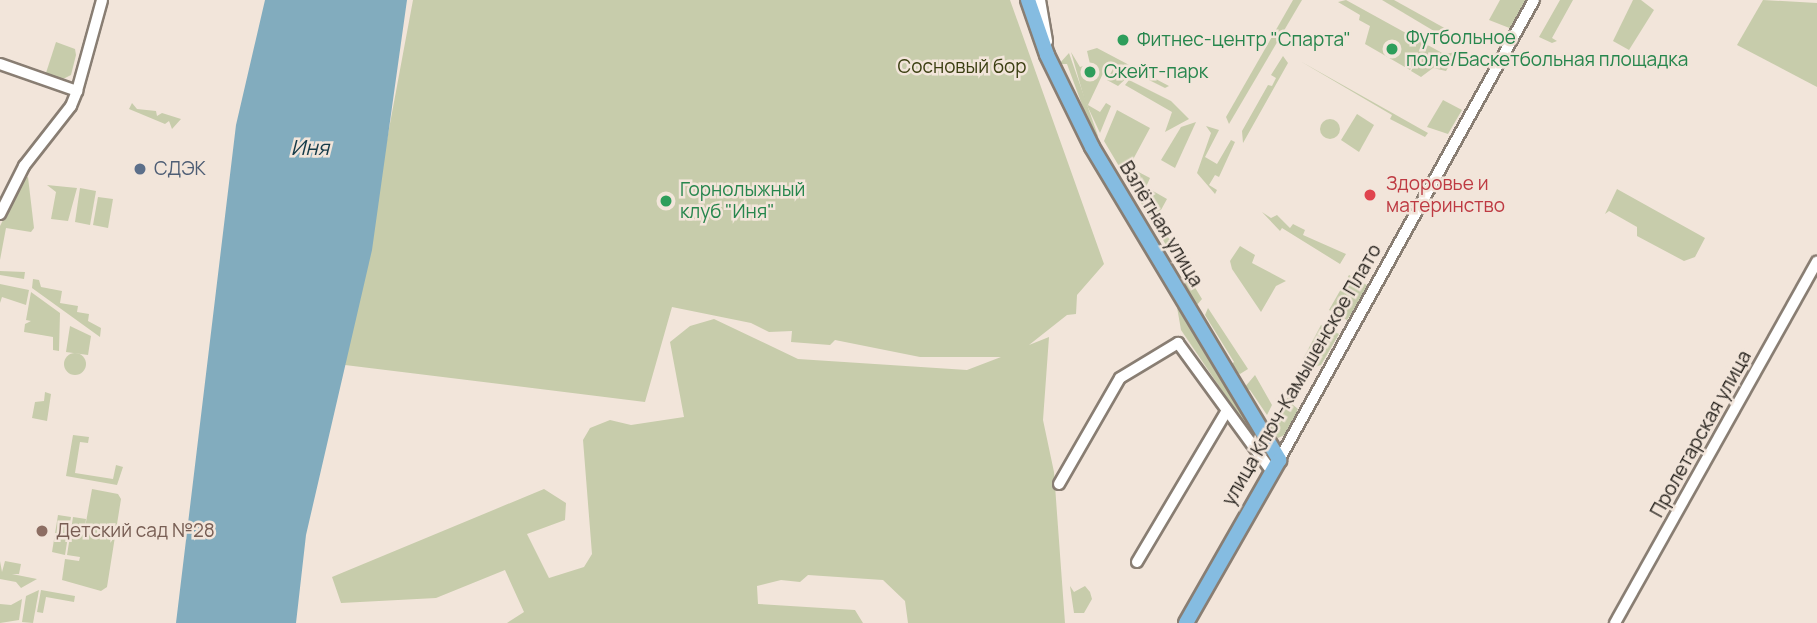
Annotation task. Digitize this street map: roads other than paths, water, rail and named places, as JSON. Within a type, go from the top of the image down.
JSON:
[{"type":"main road","name":"Взлётная улица","points":[[1028,0],[1047,55],[1092,147],[1266,435],[1275,466]]},
{"type":"main road","name":"улица Ключ-Камышенское Плато","points":[[1186,623],[1275,466]]},
{"type":"street","points":[[0,214],[24,166],[71,106],[102,0]]},
{"type":"street","points":[[1040,0],[1047,55]]},
{"type":"street","name":"улица Ключ-Камышенское Плато","points":[[1275,466],[1534,0]]},
{"type":"street","points":[[0,64],[77,91]]},
{"type":"street","name":"Пролетарская улица","points":[[1615,623],[1817,262]]},
{"type":"street","points":[[1059,484],[1120,378],[1173,344],[1184,345],[1226,412],[1275,466]]},
{"type":"street","points":[[1137,562],[1226,412]]},
{"type":"street","points":[[1266,435],[1279,443],[1292,438]]},
{"type":"water","name":"Иня","points":[[265,0],[407,0],[372,250],[306,535],[296,623],[176,623],[236,125]]},
{"type":"place","name":"Фитнес-центр \"Спарта\"","points":[[1123,40]]},
{"type":"place","name":"Футбольное поле/Баскетбольная площадка","points":[[1392,49]]},
{"type":"place","name":"Скейт-парк","points":[[1090,72]]},
{"type":"place","name":"СДЭК","points":[[140,169]]},
{"type":"place","name":"Здоровье и материнство","points":[[1370,195]]},
{"type":"place","name":"Горнолыжный клуб \"Иня\"","points":[[666,201]]},
{"type":"place","name":"Детский сад №28","points":[[42,531]]},
{"type":"park label","name":"Сосновый бор","points":[[962,67]]}]
